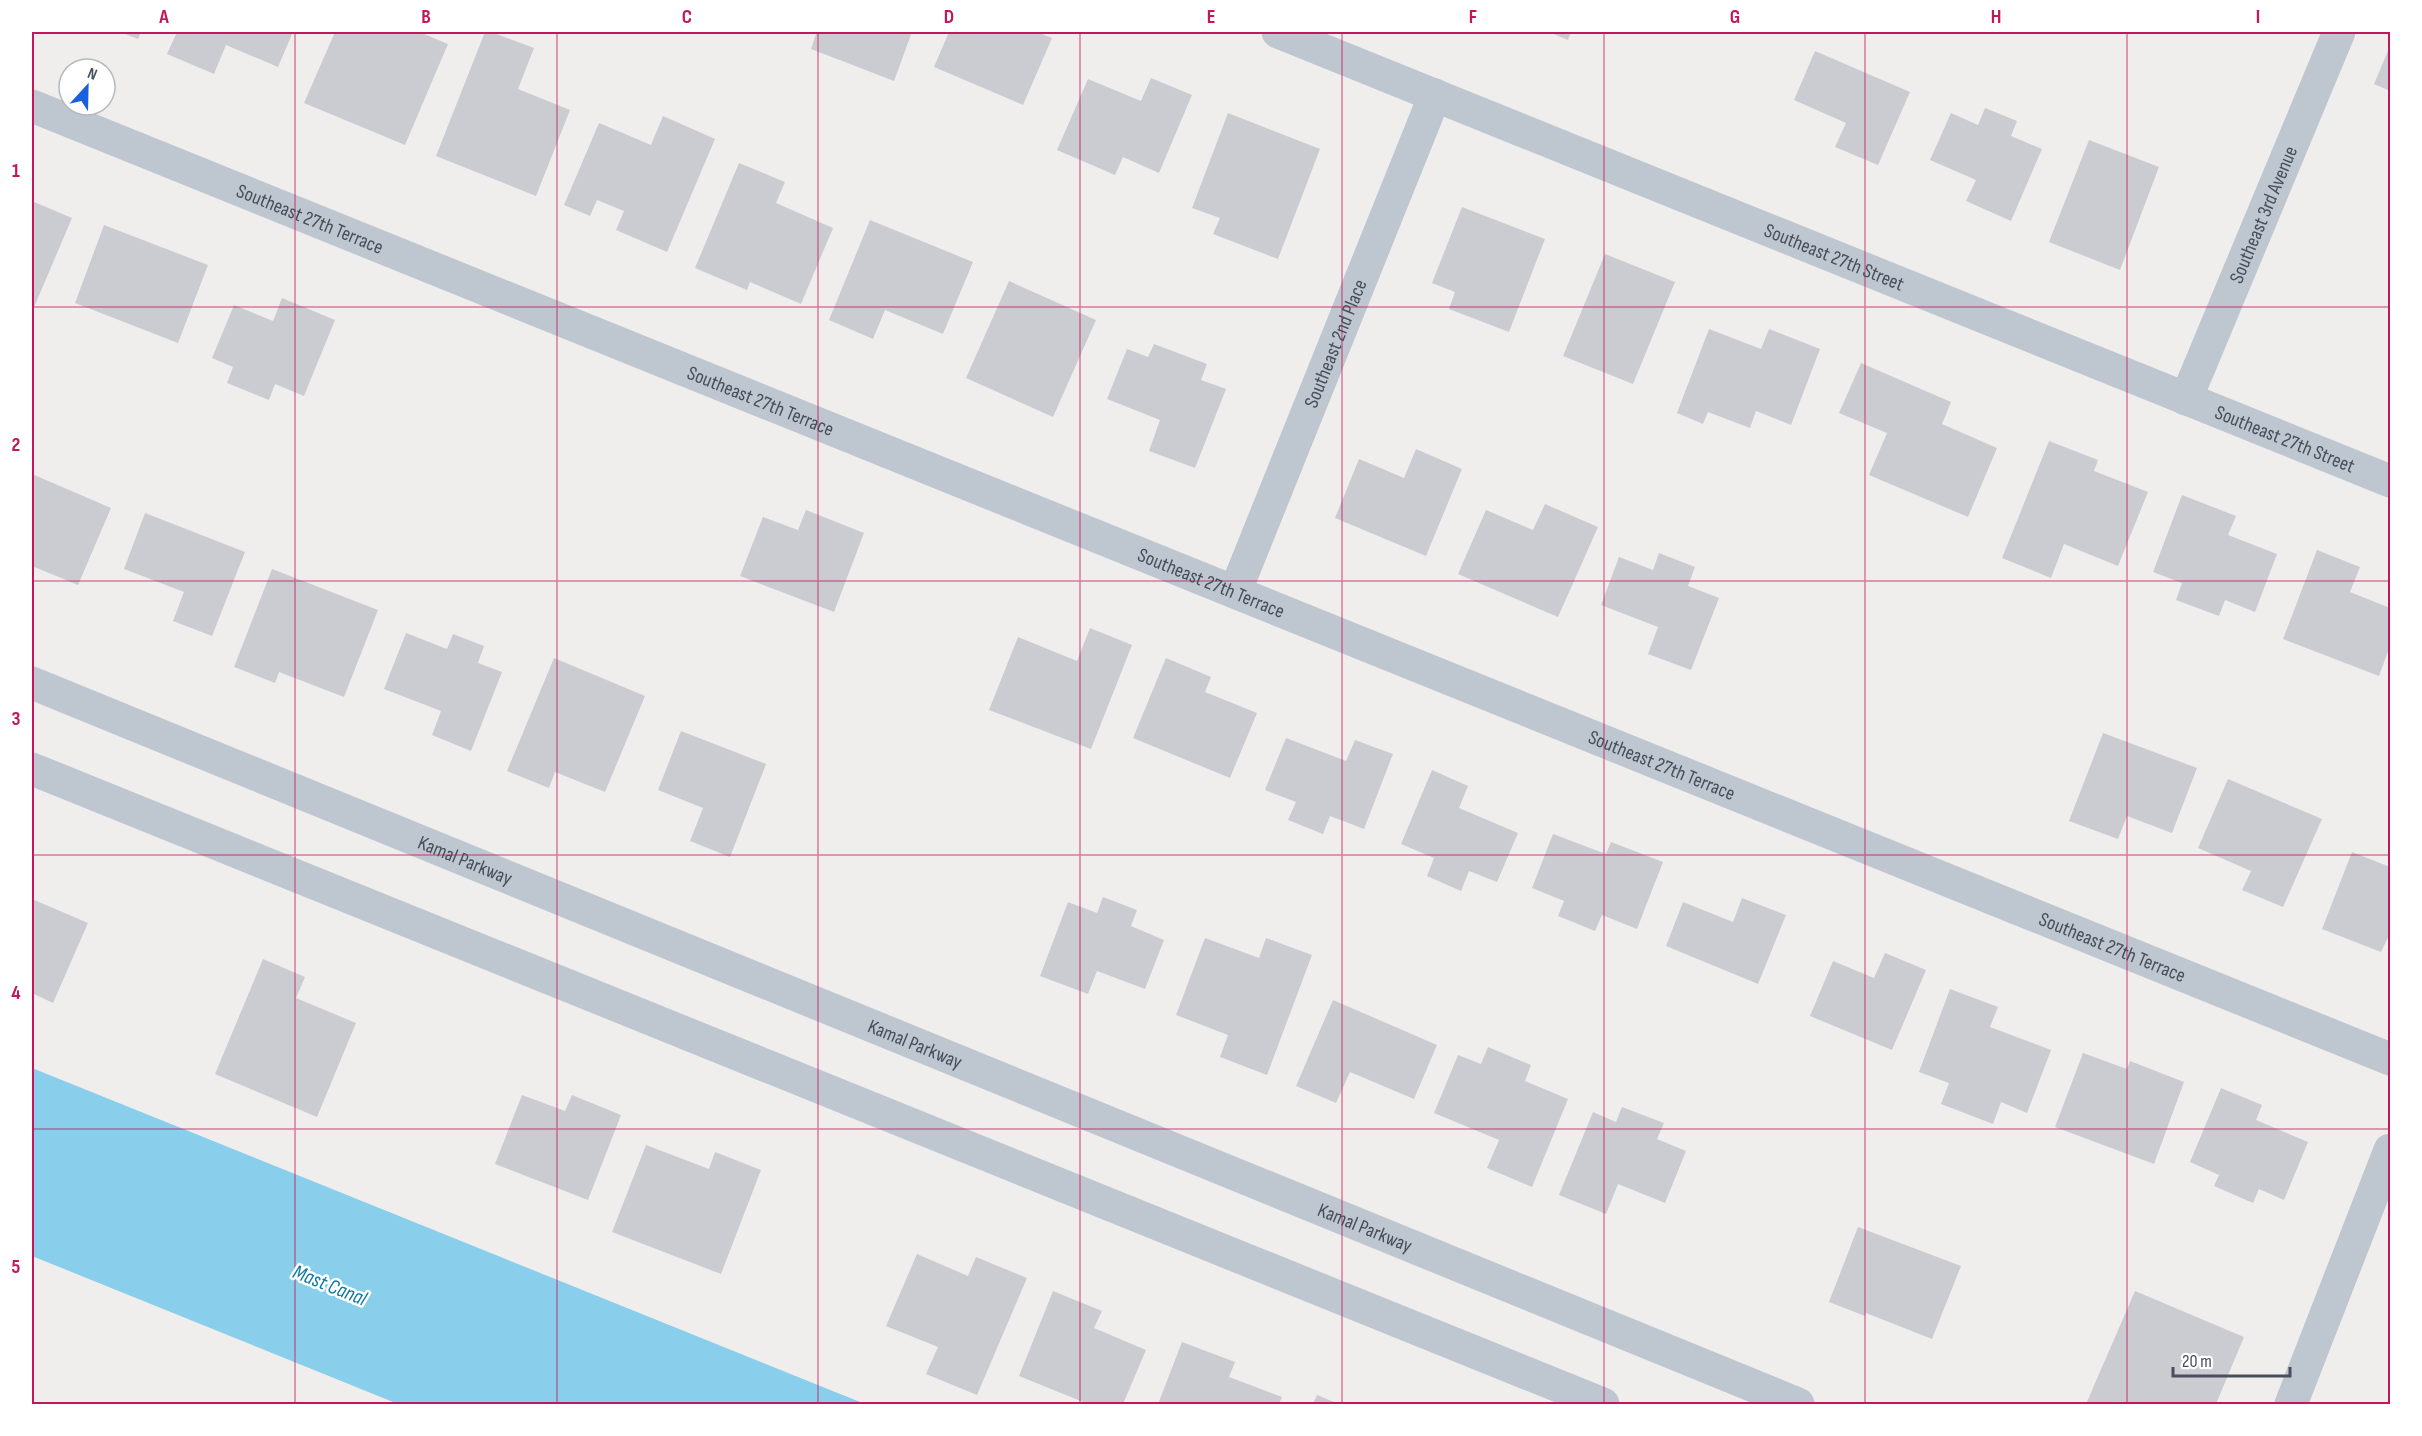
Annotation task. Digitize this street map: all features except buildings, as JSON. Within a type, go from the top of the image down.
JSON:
[{"type":"street","name":"Southeast 27th Street","points":[[1278,32],[2391,482]]},
{"type":"street","name":"Southeast 3rd Avenue","points":[[2186,399],[2339,32]]},
{"type":"street","name":"Southeast 2nd Place","points":[[1235,592],[1435,95]]},
{"type":"street","name":"Southeast 27th Terrace","points":[[32,106],[2391,1059]]},
{"type":"street","name":"Kamal Parkway","points":[[32,683],[1798,1404]]},
{"type":"street","points":[[32,769],[1603,1404]]},
{"type":"street","points":[[2291,1404],[2391,1150]]},
{"type":"water","name":"Mast Canal","points":[[32,1068],[865,1404],[398,1404],[32,1256]]}]
